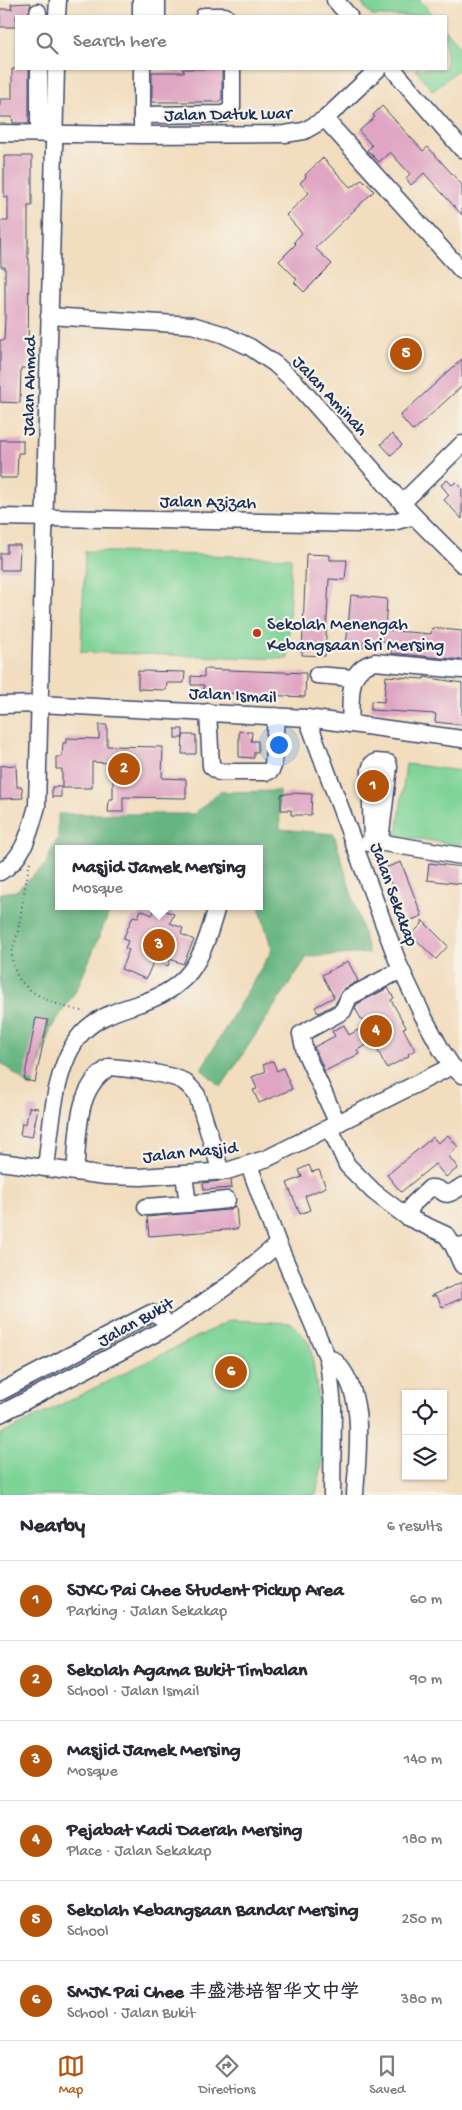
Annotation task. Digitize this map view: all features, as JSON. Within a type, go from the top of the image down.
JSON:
[{"type":"street","points":[[57,15],[58,0]]},
{"type":"street","points":[[141,0],[141,15]]},
{"type":"street","points":[[157,0],[158,15]]},
{"type":"street","points":[[335,0],[348,15]]},
{"type":"street","points":[[38,70],[47,133]]},
{"type":"street","name":"Jalan Ahmad","points":[[0,872],[19,856],[37,806],[50,316],[47,133],[56,70]]},
{"type":"street","points":[[142,70],[142,135]]},
{"type":"street","points":[[142,115],[222,114],[228,112],[232,107],[232,70]]},
{"type":"street","name":"Jalan Datuk Luar","points":[[0,133],[142,135],[285,134],[304,131],[325,119],[377,70]]},
{"type":"street","points":[[394,70],[462,149]]},
{"type":"street","points":[[325,119],[462,271]]},
{"type":"street","name":"Jalan Aminah","points":[[50,316],[192,325],[222,334],[250,347],[275,364],[296,383],[402,503],[462,564]]},
{"type":"street","points":[[402,503],[462,444]]},
{"type":"street","name":"Jalan Azizah","points":[[0,517],[361,524],[393,522],[414,516]]},
{"type":"street","points":[[350,724],[354,678],[358,670],[366,664],[375,662],[462,670]]},
{"type":"street","points":[[317,675],[354,678]]},
{"type":"street","name":"Jalan Ismail","points":[[0,705],[39,704],[308,718],[462,740]]},
{"type":"street","points":[[208,712],[211,766],[219,772],[266,772],[271,770],[274,766],[276,716]]},
{"type":"street","name":"Jalan Sekakap","points":[[308,718],[401,970],[423,1016],[457,1070]]},
{"type":"street","points":[[357,848],[372,841],[462,856]]},
{"type":"street","points":[[46,1168],[50,1131],[62,1072],[70,1052],[81,1034],[92,1023],[105,1016],[156,999],[169,992],[186,978],[206,943],[216,910]]},
{"type":"street","points":[[401,970],[348,997],[343,1011],[301,1034],[305,1052],[347,1164],[374,1192],[407,1217],[446,1235],[457,1246],[462,1265]]},
{"type":"street","points":[[75,1172],[81,1110],[84,1099],[94,1080],[110,1067],[128,1068],[182,1080],[190,1086],[197,1095],[221,1172]]},
{"type":"street","name":"Jalan Masjid","points":[[0,1162],[106,1176],[184,1175],[221,1172],[268,1158],[457,1070]]},
{"type":"street","points":[[249,1165],[278,1244],[328,1359],[333,1407],[332,1495]]},
{"type":"street","points":[[184,1175],[188,1204]]},
{"type":"street","points":[[407,1217],[413,1204],[430,1188],[435,1188],[445,1195],[450,1195],[462,1186]]},
{"type":"street","points":[[146,1207],[227,1200]]},
{"type":"street","name":"Jalan Bukit","points":[[0,1414],[168,1327],[230,1284],[278,1244]]},
{"type":"street","points":[[0,1392],[151,1313],[158,1314],[164,1319],[168,1327]]},
{"type":"street","points":[[328,1359],[334,1360],[344,1371],[352,1386],[358,1446],[355,1495]]},
{"type":"path","points":[[32,854],[23,892],[17,938],[12,954],[14,970],[37,996],[57,1005],[105,1016]]},
{"type":"green space","points":[[359,0],[420,0],[433,15],[371,15]]},
{"type":"green space","points":[[447,31],[462,49],[462,66],[433,91],[416,70],[447,70]]},
{"type":"green space","points":[[85,551],[291,558],[288,659],[81,652]]},
{"type":"green space","points":[[406,764],[462,771],[462,845],[397,836]]},
{"type":"green space","points":[[279,791],[280,829],[334,834],[369,953],[307,957],[221,1087],[201,1069],[272,950],[260,910],[263,910],[263,845],[55,845],[55,910],[110,910],[77,989],[50,1030],[32,1088],[0,1062],[0,893],[16,891],[45,865],[58,838],[58,814],[194,814],[219,792]]},
{"type":"green space","points":[[231,1320],[292,1323],[310,1344],[316,1382],[323,1458],[316,1495],[0,1495],[0,1435]]},
{"type":"building","points":[[31,3],[28,15],[15,15],[15,27],[0,27],[0,9],[12,9],[11,4]]},
{"type":"building","points":[[12,69],[29,70],[29,123],[13,123],[12,117],[0,117],[0,99],[12,99]]},
{"type":"building","points":[[183,70],[222,70],[222,99],[218,102],[152,102],[152,72],[185,72]]},
{"type":"building","points":[[382,106],[423,151],[428,147],[462,185],[462,215],[424,173],[411,185],[406,178],[410,174],[390,152],[379,162],[367,150],[372,146],[359,131],[375,117],[373,115]]},
{"type":"building","points":[[4,156],[32,156],[32,206],[28,206],[28,368],[21,368],[20,403],[0,402],[0,340],[4,340],[5,267],[1,267],[0,221],[8,221],[8,197],[4,197]]},
{"type":"building","points":[[323,158],[350,187],[362,179],[374,191],[315,248],[332,264],[304,292],[294,282],[297,279],[279,261],[296,244],[294,242],[302,233],[286,215],[309,193],[300,183],[306,177],[305,175]]},
{"type":"building","points":[[462,359],[462,386],[413,431],[400,416]]},
{"type":"building","points":[[392,434],[402,445],[391,455],[381,444]]},
{"type":"building","points":[[0,440],[23,440],[23,453],[18,453],[17,478],[0,478]]},
{"type":"building","points":[[447,480],[452,485],[456,482],[462,488],[462,519],[444,500],[449,495],[441,485]]},
{"type":"building","points":[[7,545],[20,545],[19,570],[0,570],[0,553],[7,553]]},
{"type":"building","points":[[306,554],[330,555],[330,560],[347,560],[345,580],[329,579],[325,656],[302,655]]},
{"type":"building","points":[[351,595],[387,599],[385,630],[431,634],[432,628],[462,631],[462,660],[391,653],[392,642],[364,639],[363,648],[346,647]]},
{"type":"building","points":[[204,669],[306,673],[305,697],[203,692],[204,685],[191,685],[191,676],[204,677]]},
{"type":"building","points":[[138,671],[185,672],[184,683],[167,683],[166,690],[138,689]]},
{"type":"building","points":[[386,676],[424,679],[424,677],[462,683],[462,725],[435,722],[436,714],[371,710],[371,701],[384,702]]},
{"type":"building","points":[[99,725],[107,725],[107,746],[163,747],[162,778],[186,779],[186,798],[123,797],[123,812],[108,812],[109,799],[113,799],[113,763],[92,762],[92,788],[62,788],[62,769],[56,769],[56,757],[62,757],[63,743],[66,743],[66,738],[99,739]]},
{"type":"building","points":[[175,729],[183,729],[183,738],[175,738]]},
{"type":"building","points":[[239,731],[252,732],[251,741],[258,741],[258,752],[254,752],[254,758],[239,757]]},
{"type":"building","points":[[183,735],[196,735],[196,754],[182,754]]},
{"type":"building","points":[[16,765],[17,787],[22,787],[23,798],[0,799],[0,766]]},
{"type":"building","points":[[52,787],[61,787],[61,797],[52,797]]},
{"type":"building","points":[[291,793],[312,794],[311,815],[291,815],[291,810],[281,810],[281,795]]},
{"type":"building","points":[[401,862],[422,916],[406,922],[385,868]]},
{"type":"building","points":[[429,863],[462,867],[462,884],[427,880]]},
{"type":"building","points":[[141,910],[152,915],[154,910],[164,910],[174,914],[170,923],[183,928],[181,934],[194,940],[183,964],[170,959],[168,966],[154,960],[146,979],[121,969],[129,950],[125,948],[128,941],[123,939],[133,916],[138,917]]},
{"type":"building","points":[[422,920],[448,946],[436,959],[411,935],[422,924]]},
{"type":"building","points":[[348,961],[358,981],[344,989],[335,1004],[318,1013],[315,1007],[334,997],[322,975]]},
{"type":"building","points":[[388,988],[394,998],[391,1000],[406,1027],[403,1028],[415,1050],[408,1054],[409,1056],[387,1068],[373,1042],[357,1050],[359,1054],[325,1071],[314,1047],[335,1036],[332,1031],[344,1025],[349,1035],[365,1026],[355,1008],[357,1004]]},
{"type":"building","points":[[36,1018],[48,1020],[35,1082],[24,1080]]},
{"type":"building","points":[[273,1061],[277,1071],[283,1068],[292,1089],[259,1103],[253,1090],[257,1089],[252,1077],[266,1071],[263,1065]]},
{"type":"building","points":[[29,1107],[38,1108],[32,1137],[20,1135],[22,1123],[26,1124]]},
{"type":"building","points":[[448,1135],[458,1147],[448,1155],[458,1168],[446,1177],[435,1164],[401,1192],[387,1175],[433,1137],[438,1143]]},
{"type":"building","points":[[309,1165],[312,1172],[319,1170],[326,1187],[305,1196],[310,1210],[300,1214],[287,1183],[302,1177],[299,1170]]},
{"type":"building","points":[[231,1180],[232,1188],[204,1190],[203,1183]]},
{"type":"building","points":[[236,1206],[238,1229],[149,1236],[147,1217],[228,1210]]},
{"type":"building","points":[[462,1282],[462,1298],[442,1307],[437,1296],[431,1296]]},
{"type":"place","name":"Sekolah Kebangsaan Bandar Mersing","points":[[406,354]]},
{"type":"place","name":"Sekolah Menengah Kebangsaan Sri Mersing","points":[[257,633]]},
{"type":"place","name":"Sekolah Agama Bukit Timbalan","points":[[124,769]]},
{"type":"place","name":"SJKC Pai Chee Student Pickup Area","points":[[373,786]]},
{"type":"place","name":"Masjid Jamek Mersing","points":[[159,945]]},
{"type":"place","name":"Pejabat Kadi Daerah Mersing","points":[[376,1031]]},
{"type":"place","name":"SMJK Pai Chee 丰盛港培智华文中学","points":[[231,1372]]}]
